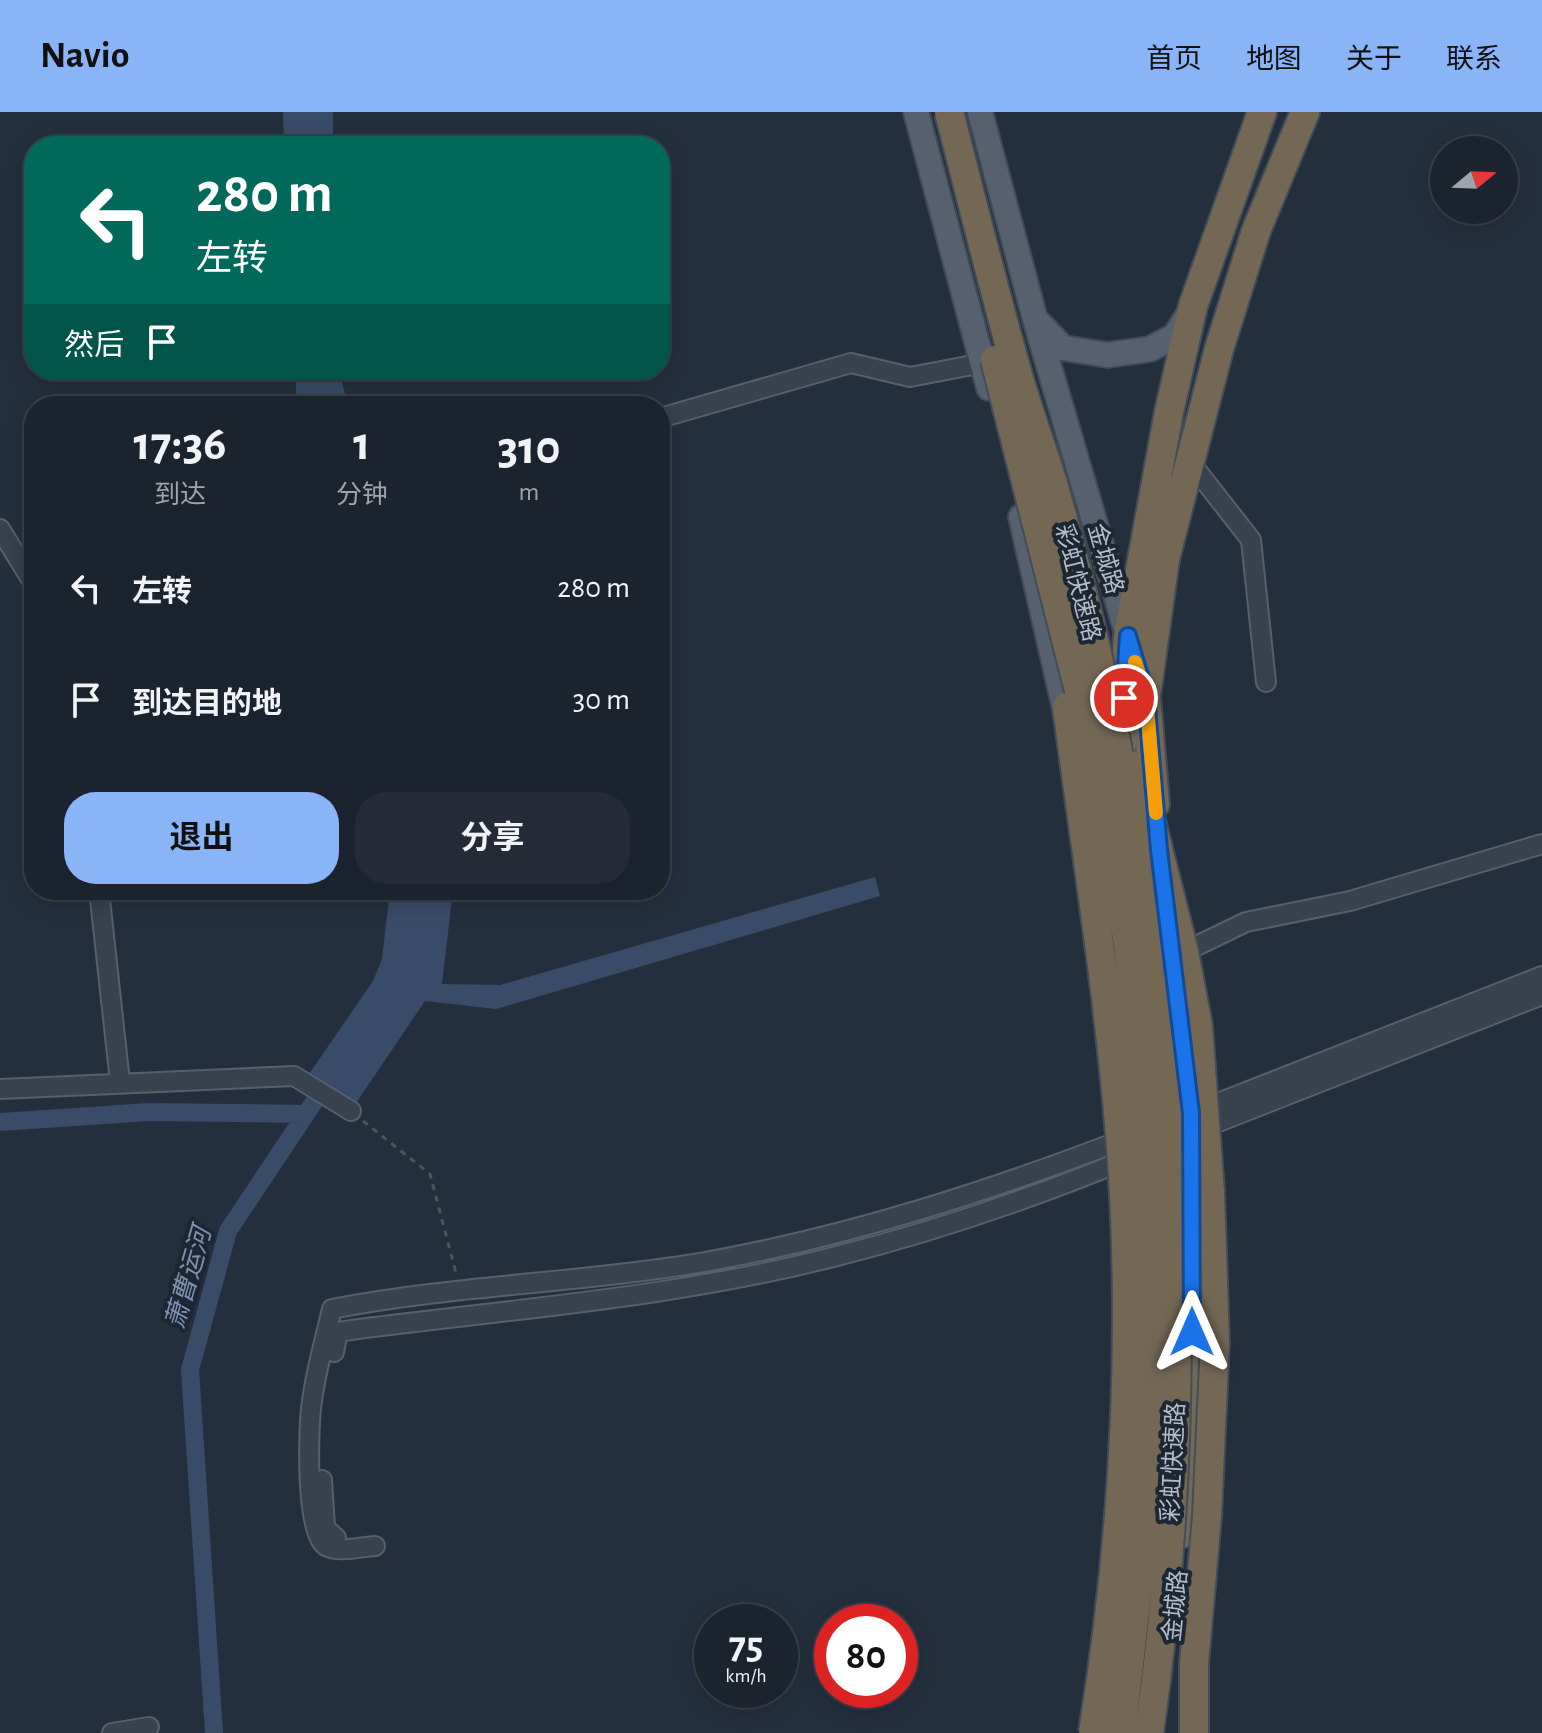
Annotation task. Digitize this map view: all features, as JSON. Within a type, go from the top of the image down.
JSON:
[{"type":"highway","name":"彩虹快速路","points":[[929,112],[1051,571],[1102,781],[1128,944],[1144,1099],[1154,1372],[1147,1506],[1121,1733]]},
{"type":"highway","name":"彩虹快速路","points":[[949,112],[1017,371],[1054,489],[1103,687],[1136,849],[1170,1128],[1178,1370],[1164,1626],[1149,1733]]},
{"type":"highway","points":[[1105,1733],[1132,1517],[1138,1348],[1133,1146],[1112,917],[1128,636],[1169,412],[1193,306],[1262,112]]},
{"type":"highway","points":[[1146,696],[1165,559],[1219,349],[1256,231],[1305,112]]},
{"type":"highway","points":[[1054,489],[1108,648],[1184,952],[1198,1026],[1210,1192],[1215,1342],[1207,1516],[1194,1664],[1194,1733]]},
{"type":"highway","points":[[1051,571],[1111,1033],[1124,1196],[1126,1345],[1119,1519],[1093,1733]]},
{"type":"highway","name":"金城路","points":[[1146,696],[1159,850],[1192,1123],[1192,1421],[1178,1600],[1161,1733]]},
{"type":"main road","points":[[916,112],[983,363],[1112,917]]},
{"type":"main road","name":"金城路","points":[[980,112],[1035,319],[1146,696]]},
{"type":"main road","points":[[1035,319],[1063,348],[1108,355],[1150,349],[1175,336],[1193,306]]},
{"type":"street","points":[[670,415],[851,363],[910,377],[983,363]]},
{"type":"street","points":[[1190,462],[1251,540],[1266,682]]},
{"type":"street","points":[[0,529],[24,568]]},
{"type":"street","points":[[1184,952],[1246,922],[1350,901],[1542,844]]},
{"type":"street","points":[[100,900],[120,1082]]},
{"type":"street","points":[[1192,1123],[1542,976]]},
{"type":"street","points":[[1133,1146],[953,1201],[808,1240],[649,1270],[332,1309],[311,1402],[311,1515],[315,1534],[324,1546],[340,1550],[374,1541],[342,1539],[325,1528],[322,1403],[338,1332],[700,1284],[836,1256],[990,1211],[1133,1146],[1542,995]]},
{"type":"street","points":[[0,1089],[294,1076],[351,1111]]},
{"type":"street","points":[[112,1733],[149,1727]]},
{"type":"path","points":[[351,1111],[430,1174],[461,1293]]},
{"type":"water","points":[[283,112],[333,112],[333,136],[284,136]]},
{"type":"water","points":[[296,380],[342,380],[346,396],[296,396]]},
{"type":"water","points":[[875,877],[880,896],[496,1009],[425,1001],[354,1106],[307,1077],[373,981],[382,959],[389,900],[452,900],[442,984],[500,985]]},
{"type":"waterway","name":"萧曹运河","points":[[214,1733],[190,1370],[228,1231],[328,1081]]},
{"type":"waterway","points":[[0,1122],[149,1112],[306,1114]]},
{"type":"slow traffic","points":[[1135,662],[1146,696],[1156,813]]},
{"type":"route","points":[[1124,698],[1128,636],[1146,696],[1159,850],[1191,1113],[1192,1332]]}]
